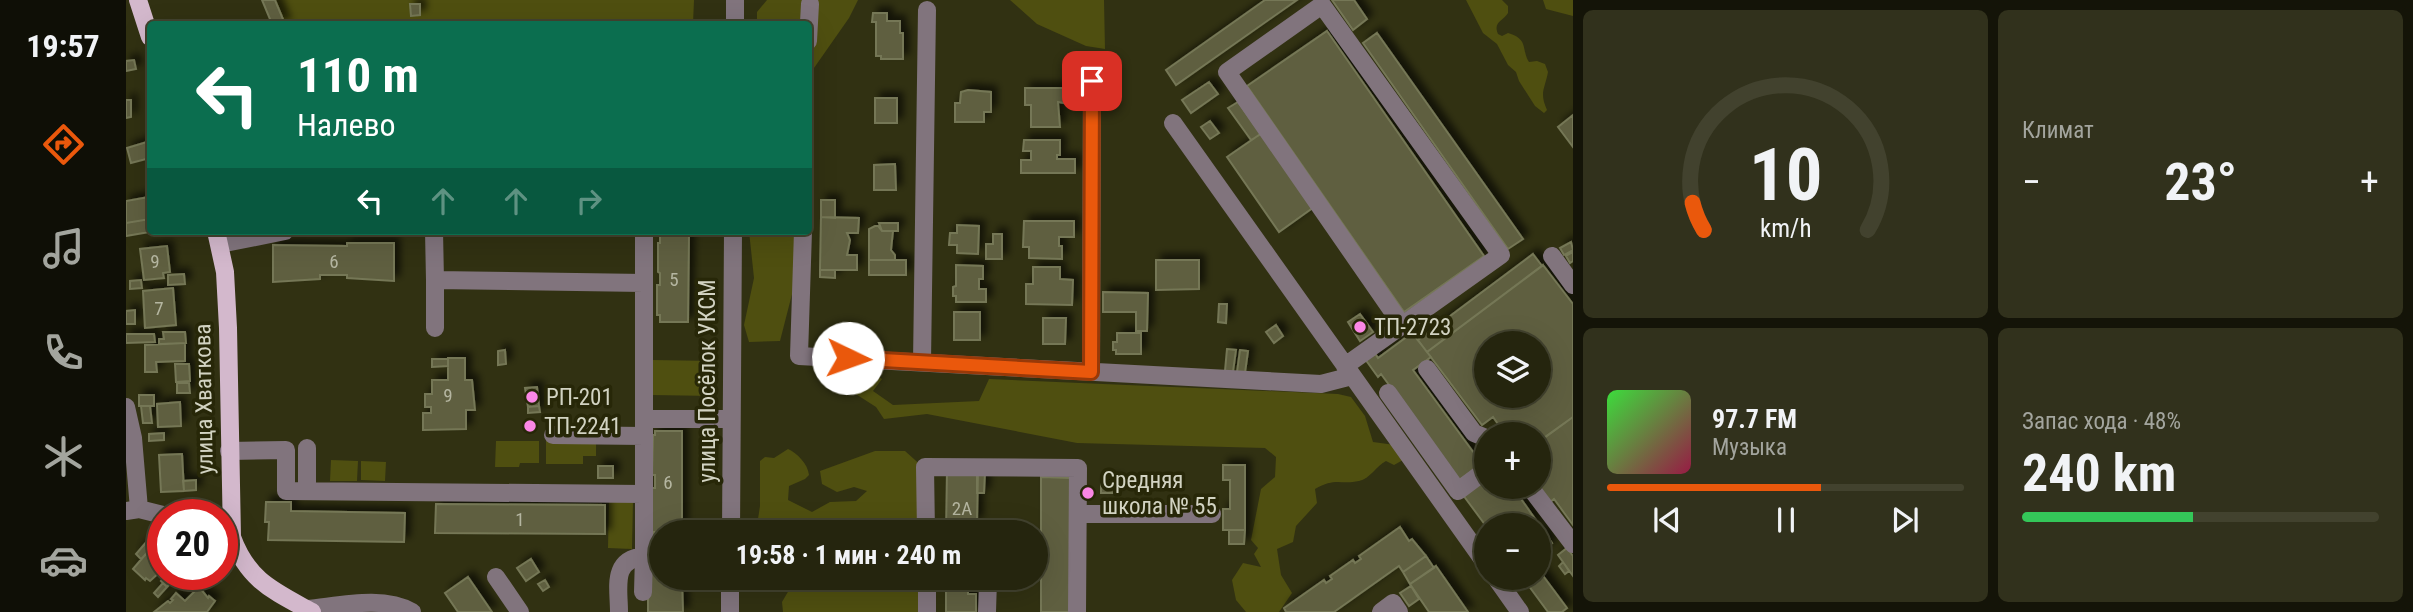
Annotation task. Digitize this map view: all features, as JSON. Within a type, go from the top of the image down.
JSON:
[{"type":"main road","points":[[138,0],[147,28]]},
{"type":"main road","name":"улица Хваткова","points":[[218,238],[225,272],[228,328],[228,499]]},
{"type":"main road","name":"улица Хваткова","points":[[238,553],[254,577],[310,611]]},
{"type":"street","points":[[735,0],[735,21]]},
{"type":"street","points":[[809,21],[810,4]]},
{"type":"street","points":[[803,235],[799,356],[1321,384],[1349,371],[1402,325],[1501,255],[1322,5],[1227,72],[1402,325]]},
{"type":"street","points":[[922,362],[927,10]]},
{"type":"street","points":[[1091,372],[1092,81]]},
{"type":"street","points":[[1172,123],[1474,547]]},
{"type":"street","points":[[218,238],[247,235]]},
{"type":"street","points":[[435,235],[435,328]]},
{"type":"street","points":[[644,235],[643,494],[649,531]]},
{"type":"street","name":"улица Посёлок УКСМ","points":[[731,520],[733,235]]},
{"type":"street","points":[[1552,256],[1573,285]]},
{"type":"street","points":[[435,280],[644,283]]},
{"type":"street","points":[[1427,369],[1474,433]]},
{"type":"street","points":[[1388,394],[1458,491],[1474,479]]},
{"type":"street","points":[[126,407],[133,438],[132,510]]},
{"type":"street","points":[[553,435],[732,419]]},
{"type":"street","points":[[307,448],[307,491]]},
{"type":"street","points":[[229,451],[286,450],[286,491],[643,494]]},
{"type":"street","points":[[926,520],[925,467],[1078,468],[1077,612]]},
{"type":"street","points":[[1539,499],[1573,544]]},
{"type":"street","points":[[1078,514],[1212,514]]},
{"type":"street","points":[[619,612],[619,573],[622,566],[635,557],[649,556]]},
{"type":"street","points":[[643,592],[649,570]]},
{"type":"street","points":[[496,577],[520,612]]},
{"type":"street","points":[[730,590],[730,612]]},
{"type":"street","points":[[927,590],[927,612]]},
{"type":"street","points":[[987,612],[988,590]]},
{"type":"street","points":[[1504,590],[1520,612]]},
{"type":"street","points":[[1381,612],[1393,603],[1399,612]]},
{"type":"street","points":[[310,611],[395,604],[412,612]]},
{"type":"shaded area","points":[[276,0],[694,0],[693,21],[284,21]]},
{"type":"shaded area","points":[[767,0],[858,0],[849,18],[814,68],[812,104],[812,21],[757,21],[757,12]]},
{"type":"shaded area","points":[[1010,0],[1104,0],[1105,49],[1086,46],[1037,24]]},
{"type":"shaded area","points":[[1466,0],[1502,0],[1508,6],[1508,13],[1497,24],[1498,34],[1515,35],[1522,41],[1529,62],[1545,64],[1548,72],[1543,91],[1547,110],[1544,113],[1535,106],[1497,44],[1483,33]]},
{"type":"shaded area","points":[[1543,0],[1573,0],[1573,16],[1546,9]]},
{"type":"shaded area","points":[[749,235],[803,235],[800,263],[780,341],[749,342],[744,325],[754,278]]},
{"type":"shaded area","points":[[652,360],[715,361],[714,396],[651,395]]},
{"type":"shaded area","points":[[824,368],[869,371],[882,379],[873,391],[893,405],[979,401],[989,379],[1338,394],[1351,397],[1365,416],[1373,442],[1395,445],[1403,460],[1394,465],[1386,461],[1363,480],[1333,482],[1315,489],[1317,503],[1296,526],[1293,542],[1277,549],[1281,575],[1292,593],[1279,612],[1246,612],[1236,600],[1232,580],[1243,563],[1261,567],[1254,554],[1258,548],[1251,540],[1261,489],[1275,477],[1276,457],[1265,448],[1077,443],[927,414],[884,419],[876,407],[823,373]]},
{"type":"shaded area","points":[[496,441],[539,441],[539,463],[520,463],[519,467],[495,467]]},
{"type":"shaded area","points":[[546,441],[596,441],[596,456],[583,456],[583,464],[546,464]]},
{"type":"shaded area","points":[[788,449],[807,467],[809,475],[789,486],[788,500],[812,512],[830,502],[856,501],[867,491],[854,487],[837,492],[822,484],[820,471],[875,451],[905,451],[924,468],[924,520],[758,520],[760,461],[765,457],[774,458]]},
{"type":"shaded area","points":[[331,460],[358,461],[357,481],[330,481]]},
{"type":"shaded area","points":[[361,461],[386,462],[385,481],[361,480]]},
{"type":"shaded area","points":[[609,501],[633,501],[632,549],[608,548]]},
{"type":"shaded area","points":[[789,590],[926,590],[925,612],[783,612],[782,602]]},
{"type":"building","points":[[262,0],[275,0],[284,21],[271,21]]},
{"type":"building","points":[[1265,0],[1297,0],[1176,85],[1166,70]]},
{"type":"building","points":[[1332,0],[1354,0],[1367,19],[1353,30]]},
{"type":"building","points":[[410,4],[420,4],[420,15],[411,16]]},
{"type":"building","points":[[873,13],[887,13],[887,21],[900,21],[903,59],[881,59],[881,56],[876,56],[876,22],[872,22]]},
{"type":"building","points":[[1327,31],[1484,256],[1404,312],[1247,86]]},
{"type":"building","points":[[1377,33],[1523,239],[1508,249],[1363,43]]},
{"type":"building","points":[[134,60],[136,69],[126,71],[126,61]]},
{"type":"building","points":[[1209,82],[1218,94],[1191,113],[1182,100]]},
{"type":"building","points":[[1025,88],[1075,88],[1075,105],[1058,102],[1060,127],[1031,127],[1031,105],[1025,105]]},
{"type":"building","points":[[961,92],[991,92],[991,112],[984,112],[984,122],[955,122],[955,103],[960,103]]},
{"type":"building","points":[[875,98],[897,98],[897,123],[875,123]]},
{"type":"building","points":[[126,100],[131,100],[131,117],[126,118]]},
{"type":"building","points":[[1238,102],[1261,134],[1251,140],[1228,108]]},
{"type":"building","points":[[1573,115],[1573,147],[1558,127]]},
{"type":"building","points":[[1210,121],[1219,133],[1210,139],[1201,127]]},
{"type":"building","points":[[1262,133],[1314,207],[1279,232],[1227,157]]},
{"type":"building","points":[[1024,140],[1060,140],[1060,155],[1057,155],[1057,159],[1075,159],[1075,173],[1021,173],[1021,160],[1031,160],[1031,151],[1023,151]]},
{"type":"building","points":[[147,142],[147,159],[131,163],[127,148]]},
{"type":"building","points":[[895,164],[896,190],[874,190],[874,165]]},
{"type":"building","points":[[147,197],[147,220],[126,223],[126,201]]},
{"type":"building","points":[[821,200],[835,200],[835,218],[821,217]]},
{"type":"building","points":[[821,217],[859,218],[858,233],[847,233],[850,240],[847,255],[857,255],[857,270],[820,270]]},
{"type":"building","points":[[147,220],[147,232],[126,236],[126,223]]},
{"type":"building","points":[[1024,221],[1074,221],[1074,237],[1059,237],[1062,259],[1029,258],[1029,247],[1023,247]]},
{"type":"building","points":[[879,223],[898,223],[898,231],[882,231]]},
{"type":"building","points":[[957,225],[979,226],[978,254],[957,253],[957,245],[949,245],[950,233],[957,233]]},
{"type":"building","points":[[875,226],[882,231],[893,231],[891,250],[895,260],[869,260],[869,229]]},
{"type":"building","points":[[993,234],[1002,234],[1002,259],[986,259],[986,244],[993,244]]},
{"type":"building","points":[[660,235],[689,235],[688,322],[660,322],[660,315],[657,315]]},
{"type":"building","points":[[1571,242],[1573,250],[1564,255],[1560,248]]},
{"type":"building","points":[[347,243],[394,243],[394,281],[347,278],[347,275],[320,275],[320,279],[273,282],[273,245],[347,246]]},
{"type":"building","points":[[167,246],[170,272],[163,273],[164,278],[144,280],[140,249]]},
{"type":"building","points":[[1573,252],[1573,261],[1570,263],[1566,256]]},
{"type":"building","points":[[1533,254],[1542,266],[1427,352],[1418,340]]},
{"type":"building","points":[[869,260],[906,260],[906,275],[869,275]]},
{"type":"building","points":[[1156,260],[1199,260],[1199,289],[1156,290]]},
{"type":"building","points":[[956,265],[983,266],[983,279],[979,279],[979,289],[986,289],[986,302],[956,302],[953,287],[956,286]]},
{"type":"building","points":[[1543,265],[1573,304],[1573,417],[1551,433],[1551,422],[1497,422],[1493,417],[1486,422],[1480,422],[1427,352]]},
{"type":"building","points":[[1033,267],[1060,267],[1060,279],[1073,280],[1072,305],[1026,304],[1026,284],[1033,284]]},
{"type":"building","points":[[820,270],[835,270],[835,278],[820,277]]},
{"type":"building","points":[[184,274],[185,284],[168,285],[168,275]]},
{"type":"building","points":[[141,280],[142,288],[130,289],[130,281]]},
{"type":"building","points":[[173,288],[176,325],[145,328],[143,291]]},
{"type":"building","points":[[1103,292],[1148,293],[1147,331],[1136,331],[1136,312],[1103,312]]},
{"type":"building","points":[[1219,304],[1227,304],[1226,323],[1218,322]]},
{"type":"building","points":[[135,310],[135,324],[126,324],[126,311]]},
{"type":"building","points":[[954,312],[980,312],[980,340],[954,340]]},
{"type":"building","name":"ТП-2723","points":[[1360,314],[1373,332],[1360,341],[1348,322]]},
{"type":"building","points":[[1043,318],[1066,318],[1065,344],[1043,344]]},
{"type":"building","points":[[1276,325],[1283,336],[1274,343],[1266,332]]},
{"type":"building","points":[[163,332],[185,332],[186,343],[159,344],[159,339],[164,339]]},
{"type":"building","points":[[1117,333],[1141,333],[1141,354],[1116,354],[1113,342],[1117,342]]},
{"type":"building","points":[[1412,333],[1431,357],[1413,370],[1474,453],[1474,470],[1459,480],[1381,374],[1378,377],[1365,359],[1374,352],[1378,358]]},
{"type":"building","points":[[126,334],[154,334],[155,342],[126,343]]},
{"type":"building","points":[[185,343],[185,361],[156,362],[157,372],[145,372],[145,345]]},
{"type":"building","points":[[1227,349],[1236,350],[1233,372],[1225,371]]},
{"type":"building","points":[[505,350],[506,364],[498,365],[498,351]]},
{"type":"building","points":[[1240,350],[1248,351],[1245,373],[1237,372]]},
{"type":"building","points":[[448,358],[465,358],[465,380],[472,380],[475,410],[466,410],[466,429],[423,430],[423,413],[431,413],[431,407],[425,407],[425,394],[432,394],[432,380],[448,380]]},
{"type":"building","points":[[432,359],[448,359],[448,366],[432,367]]},
{"type":"building","points":[[175,364],[189,364],[190,381],[176,382]]},
{"type":"building","points":[[177,383],[189,383],[190,393],[177,393]]},
{"type":"building","name":"РП-201","points":[[537,387],[539,406],[528,407],[525,388]]},
{"type":"building","points":[[139,395],[154,395],[154,406],[139,406]]},
{"type":"building","points":[[180,402],[181,426],[158,427],[157,404]]},
{"type":"building","points":[[141,406],[150,406],[152,423],[143,423]]},
{"type":"building","points":[[539,406],[540,412],[528,413],[528,407]]},
{"type":"building","points":[[1573,417],[1573,525],[1554,499],[1549,503],[1546,499],[1551,499],[1551,433]]},
{"type":"building","points":[[655,431],[682,431],[682,520],[652,520]]},
{"type":"building","points":[[164,433],[164,440],[149,441],[149,434]]},
{"type":"building","points":[[182,454],[184,491],[161,492],[159,455]]},
{"type":"building","points":[[1223,465],[1245,465],[1245,530],[1223,530],[1223,509],[1230,509],[1230,480],[1223,480]]},
{"type":"building","points":[[598,466],[613,466],[613,478],[598,478]]},
{"type":"building","points":[[947,470],[978,471],[977,520],[946,520]]},
{"type":"building","points":[[977,472],[985,472],[984,493],[977,493]]},
{"type":"building","points":[[1041,477],[1071,478],[1070,612],[1041,612],[1041,590],[1048,590],[1048,520],[1041,520]]},
{"type":"building","points":[[196,480],[196,490],[184,491],[183,481]]},
{"type":"building","points":[[1101,481],[1116,481],[1116,493],[1101,493]]},
{"type":"building","points":[[1474,487],[1474,499],[1521,499],[1531,513],[1476,513],[1463,495]]},
{"type":"building","points":[[266,502],[291,502],[291,511],[405,513],[404,542],[268,540]]},
{"type":"building","points":[[436,504],[605,505],[605,534],[435,533]]},
{"type":"building","points":[[1400,527],[1409,541],[1412,539],[1426,556],[1403,572],[1399,566],[1334,612],[1286,612],[1284,608],[1324,580],[1326,583],[1332,579],[1330,576],[1353,560],[1355,563],[1361,559],[1359,556]]},
{"type":"building","points":[[1229,530],[1245,530],[1244,544],[1229,544]]},
{"type":"building","points":[[147,541],[147,553],[141,559],[136,554]]},
{"type":"building","points":[[1567,548],[1573,556],[1573,576],[1558,555]]},
{"type":"building","points":[[147,553],[147,579],[145,580],[133,569]]},
{"type":"building","points":[[1426,556],[1434,568],[1410,584],[1403,572]]},
{"type":"building","points":[[531,559],[539,572],[526,581],[517,568]]},
{"type":"building","points":[[1563,562],[1569,571],[1565,574],[1559,566]]},
{"type":"building","points":[[1436,566],[1468,612],[1429,612],[1410,584]]},
{"type":"building","points":[[648,573],[649,590],[682,590],[683,612],[648,612]]},
{"type":"building","points":[[468,577],[492,612],[458,612],[445,593]]},
{"type":"building","points":[[545,580],[549,587],[543,591],[538,584]]},
{"type":"building","points":[[1411,586],[1419,599],[1409,606],[1400,593]]},
{"type":"building","points":[[1551,586],[1567,608],[1562,612],[1548,612],[1532,590],[1551,590]]},
{"type":"building","points":[[157,590],[164,590],[158,597],[154,593]]},
{"type":"building","points":[[196,590],[201,590],[215,601],[207,612],[154,612],[168,601],[170,603],[176,593],[185,601]]},
{"type":"building","points":[[946,590],[968,590],[968,594],[976,594],[976,612],[946,612]]},
{"type":"place","name":"ТП-2723","points":[[1360,327]]},
{"type":"place","name":"РП-201","points":[[532,397]]},
{"type":"place","name":"ТП-2241","points":[[530,426]]},
{"type":"place","name":"Средняя школа № 55","points":[[1088,493]]},
{"type":"route","points":[[848,358],[1091,372],[1092,81]]}]
